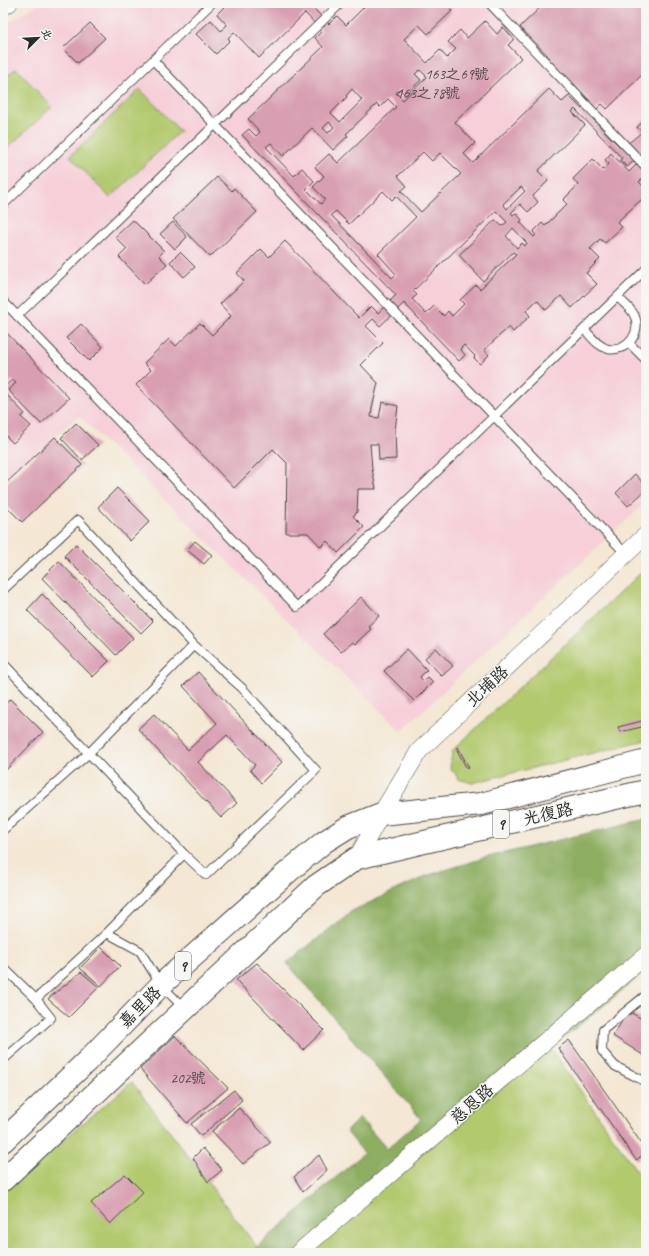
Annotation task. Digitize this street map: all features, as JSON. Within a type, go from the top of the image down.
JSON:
[{"type":"main road","name":"光復路","points":[[381,814],[481,804],[646,761]]},
{"type":"main road","name":"光復路","points":[[357,858],[420,842],[646,792]]},
{"type":"main road","name":"嘉里路","points":[[3,1141],[87,1061],[162,985],[289,871],[324,842],[348,827],[381,814]]},
{"type":"main road","name":"嘉里路","points":[[3,1180],[316,886],[357,858]]},
{"type":"street","points":[[3,7],[9,3]]},
{"type":"street","name":"北埔路","points":[[357,858],[381,814],[419,751],[646,535]]},
{"type":"street","name":"慈恩路","points":[[298,1253],[646,956]]},
{"type":"lane","points":[[3,205],[212,3]]},
{"type":"lane","points":[[17,316],[341,3]]},
{"type":"lane","points":[[489,3],[646,167]]},
{"type":"lane","points":[[153,60],[626,554]]},
{"type":"lane","points":[[3,301],[297,607],[646,269]]},
{"type":"lane","points":[[584,329],[599,345],[606,348],[614,349],[623,347],[629,343],[634,336],[636,320],[632,312],[618,297]]},
{"type":"lane","points":[[629,343],[646,360]]},
{"type":"lane","points":[[3,590],[78,520],[194,644],[242,688],[316,770],[206,875],[184,854],[3,663]]},
{"type":"lane","points":[[3,830],[89,753],[194,644]]},
{"type":"lane","points":[[36,999],[107,933],[184,854]]},
{"type":"lane","points":[[107,933],[140,950],[162,985],[186,1009]]},
{"type":"lane","points":[[3,967],[36,999],[51,1018],[3,1060]]},
{"type":"lane","points":[[646,995],[604,1030],[602,1051],[614,1066],[646,1082]]},
{"type":"shaded area","points":[[40,3],[646,3],[646,502],[401,731],[79,416],[3,480],[3,26]]},
{"type":"green space","points":[[16,68],[52,107],[3,152],[3,80]]},
{"type":"green space","points":[[140,89],[180,131],[110,198],[70,156]]},
{"type":"green space","points":[[646,568],[646,740],[472,783],[458,779],[450,768],[454,749]]},
{"type":"green space","points":[[646,819],[646,971],[550,1047],[302,1253],[250,1253],[364,1153],[346,1131],[360,1118],[387,1149],[421,1119],[287,963],[352,911],[426,876],[484,858]]},
{"type":"green space","points":[[550,1047],[634,1167],[646,1181],[646,1253],[302,1253]]},
{"type":"green space","points":[[132,1082],[257,1247],[250,1253],[3,1253],[3,1191]]},
{"type":"building","points":[[228,3],[316,3],[312,7],[329,24],[337,16],[346,25],[368,3],[457,3],[450,10],[452,11],[428,34],[419,25],[404,39],[427,63],[440,50],[447,58],[456,49],[448,42],[460,30],[467,38],[485,21],[497,34],[503,27],[514,39],[508,45],[521,58],[455,122],[475,143],[464,154],[473,163],[549,89],[562,102],[569,96],[582,109],[590,101],[563,72],[562,74],[549,59],[550,58],[520,27],[545,3],[646,3],[646,71],[607,109],[602,104],[590,116],[620,147],[623,144],[625,146],[642,132],[637,127],[646,119],[646,176],[639,182],[646,189],[646,203],[642,199],[617,222],[622,227],[605,243],[600,239],[590,249],[600,259],[586,273],[597,284],[572,308],[561,296],[546,310],[537,300],[526,311],[530,316],[513,332],[509,327],[484,350],[489,355],[480,364],[474,358],[475,356],[464,345],[460,349],[465,355],[459,361],[404,303],[380,326],[373,319],[366,326],[383,343],[361,365],[378,383],[371,417],[379,418],[382,402],[398,406],[395,430],[396,459],[379,460],[378,444],[370,444],[372,469],[376,489],[358,489],[357,512],[353,516],[364,527],[338,553],[327,541],[321,547],[308,533],[286,533],[287,463],[273,449],[234,488],[136,385],[151,370],[144,363],[169,339],[176,346],[200,323],[212,335],[231,316],[220,304],[244,281],[237,273],[261,249],[269,257],[285,241],[359,318],[371,306],[378,313],[396,295],[242,135],[249,129],[256,136],[260,132],[248,119],[323,47],[315,38],[322,31],[305,13],[259,58],[234,32],[228,38],[230,40],[216,54],[196,34],[211,20],[221,31],[227,25],[217,14]],"holes":[[[420,70],[427,77],[403,100],[396,93],[400,89],[405,95],[421,80],[415,74]],[[352,89],[362,100],[340,122],[331,113],[347,97],[346,96]],[[388,99],[396,107],[338,163],[329,154],[315,167],[324,176],[313,187],[325,199],[321,204],[306,189],[314,181],[302,168],[294,176],[266,147],[271,143],[283,156],[312,128],[333,150],[348,136],[346,134],[377,104],[380,107]],[[575,109],[622,158],[620,160],[627,167],[635,160],[638,163],[629,172],[611,153],[605,160],[609,164],[603,170],[593,159],[573,179],[578,185],[563,200],[567,204],[545,226],[542,223],[533,232],[536,235],[534,237],[520,222],[522,220],[516,213],[513,215],[511,213],[520,204],[528,212],[538,202],[533,196],[548,181],[538,171],[585,125],[572,112]],[[329,122],[334,127],[328,133],[323,128]],[[423,152],[432,161],[440,153],[461,174],[421,212],[401,191],[407,186],[398,176]],[[521,187],[525,191],[507,209],[503,204]],[[383,191],[392,200],[396,196],[416,217],[378,254],[396,274],[392,278],[331,215],[336,211],[349,224]],[[496,211],[507,222],[502,226],[495,220],[459,255],[483,281],[513,252],[516,254],[480,289],[476,285],[460,300],[464,304],[452,316],[448,311],[444,316],[434,306],[426,314],[412,299],[417,295],[413,291]],[[513,228],[527,243],[525,246],[522,243],[517,248],[506,236]]]},
{"type":"building","points":[[90,23],[105,38],[78,63],[63,48]]},
{"type":"building","points":[[217,177],[232,191],[234,188],[257,212],[210,257],[173,219]]},
{"type":"building","points":[[133,220],[164,251],[159,256],[167,264],[145,284],[119,257],[127,249],[115,237]]},
{"type":"building","points":[[173,222],[187,237],[175,249],[160,234]]},
{"type":"building","points":[[180,252],[195,267],[184,277],[170,262]]},
{"type":"building","points":[[81,324],[103,347],[89,361],[66,338]]},
{"type":"building","points":[[3,329],[69,398],[41,424],[8,390],[16,383],[12,380],[5,386],[3,384]]},
{"type":"building","points":[[5,393],[25,414],[21,417],[31,426],[13,443],[3,433],[3,395]]},
{"type":"building","points":[[76,423],[98,445],[82,460],[61,438]]},
{"type":"building","points":[[55,437],[82,465],[22,522],[3,503],[3,486]]},
{"type":"building","points":[[635,474],[644,484],[646,482],[646,490],[628,506],[616,493]]},
{"type":"building","points":[[117,488],[150,521],[130,541],[98,507]]},
{"type":"building","points":[[195,541],[212,555],[204,564],[187,550]]},
{"type":"building","points":[[76,544],[153,621],[141,633],[64,556]]},
{"type":"building","points":[[59,561],[133,638],[116,655],[42,578]]},
{"type":"building","points":[[42,594],[109,661],[93,677],[27,610]]},
{"type":"building","points":[[361,597],[379,616],[368,626],[371,629],[355,644],[352,642],[341,652],[323,634]]},
{"type":"building","points":[[436,648],[453,666],[442,676],[425,658]]},
{"type":"building","points":[[407,649],[427,670],[420,677],[423,681],[428,677],[433,682],[414,701],[384,671]]},
{"type":"building","points":[[198,672],[282,762],[261,783],[250,770],[255,765],[227,735],[198,762],[237,803],[221,818],[138,729],[154,714],[188,750],[217,723],[183,686]]},
{"type":"building","points":[[10,699],[43,732],[3,773],[3,707]]},
{"type":"building","points":[[646,720],[646,726],[620,732],[618,727]]},
{"type":"building","points":[[458,747],[469,768],[467,769],[456,748]]},
{"type":"building","points":[[101,947],[120,966],[101,986],[80,968]]},
{"type":"building","points":[[257,963],[324,1030],[303,1050],[236,980]]},
{"type":"building","points":[[81,972],[99,987],[69,1017],[48,999]]},
{"type":"building","points":[[628,1011],[642,1019],[644,1016],[646,1017],[646,1057],[613,1036]]},
{"type":"building","points":[[175,1036],[228,1088],[187,1123],[140,1069]]},
{"type":"building","points":[[569,1040],[646,1150],[646,1153],[636,1160],[558,1048]]},
{"type":"building","points":[[234,1090],[242,1100],[201,1136],[191,1124]]},
{"type":"building","points":[[239,1108],[271,1142],[243,1164],[212,1131]]},
{"type":"building","points":[[203,1148],[222,1170],[208,1182],[193,1158]]},
{"type":"building","points":[[319,1155],[327,1170],[303,1192],[294,1177]]},
{"type":"building","points":[[125,1174],[143,1192],[110,1224],[91,1203]]}]
